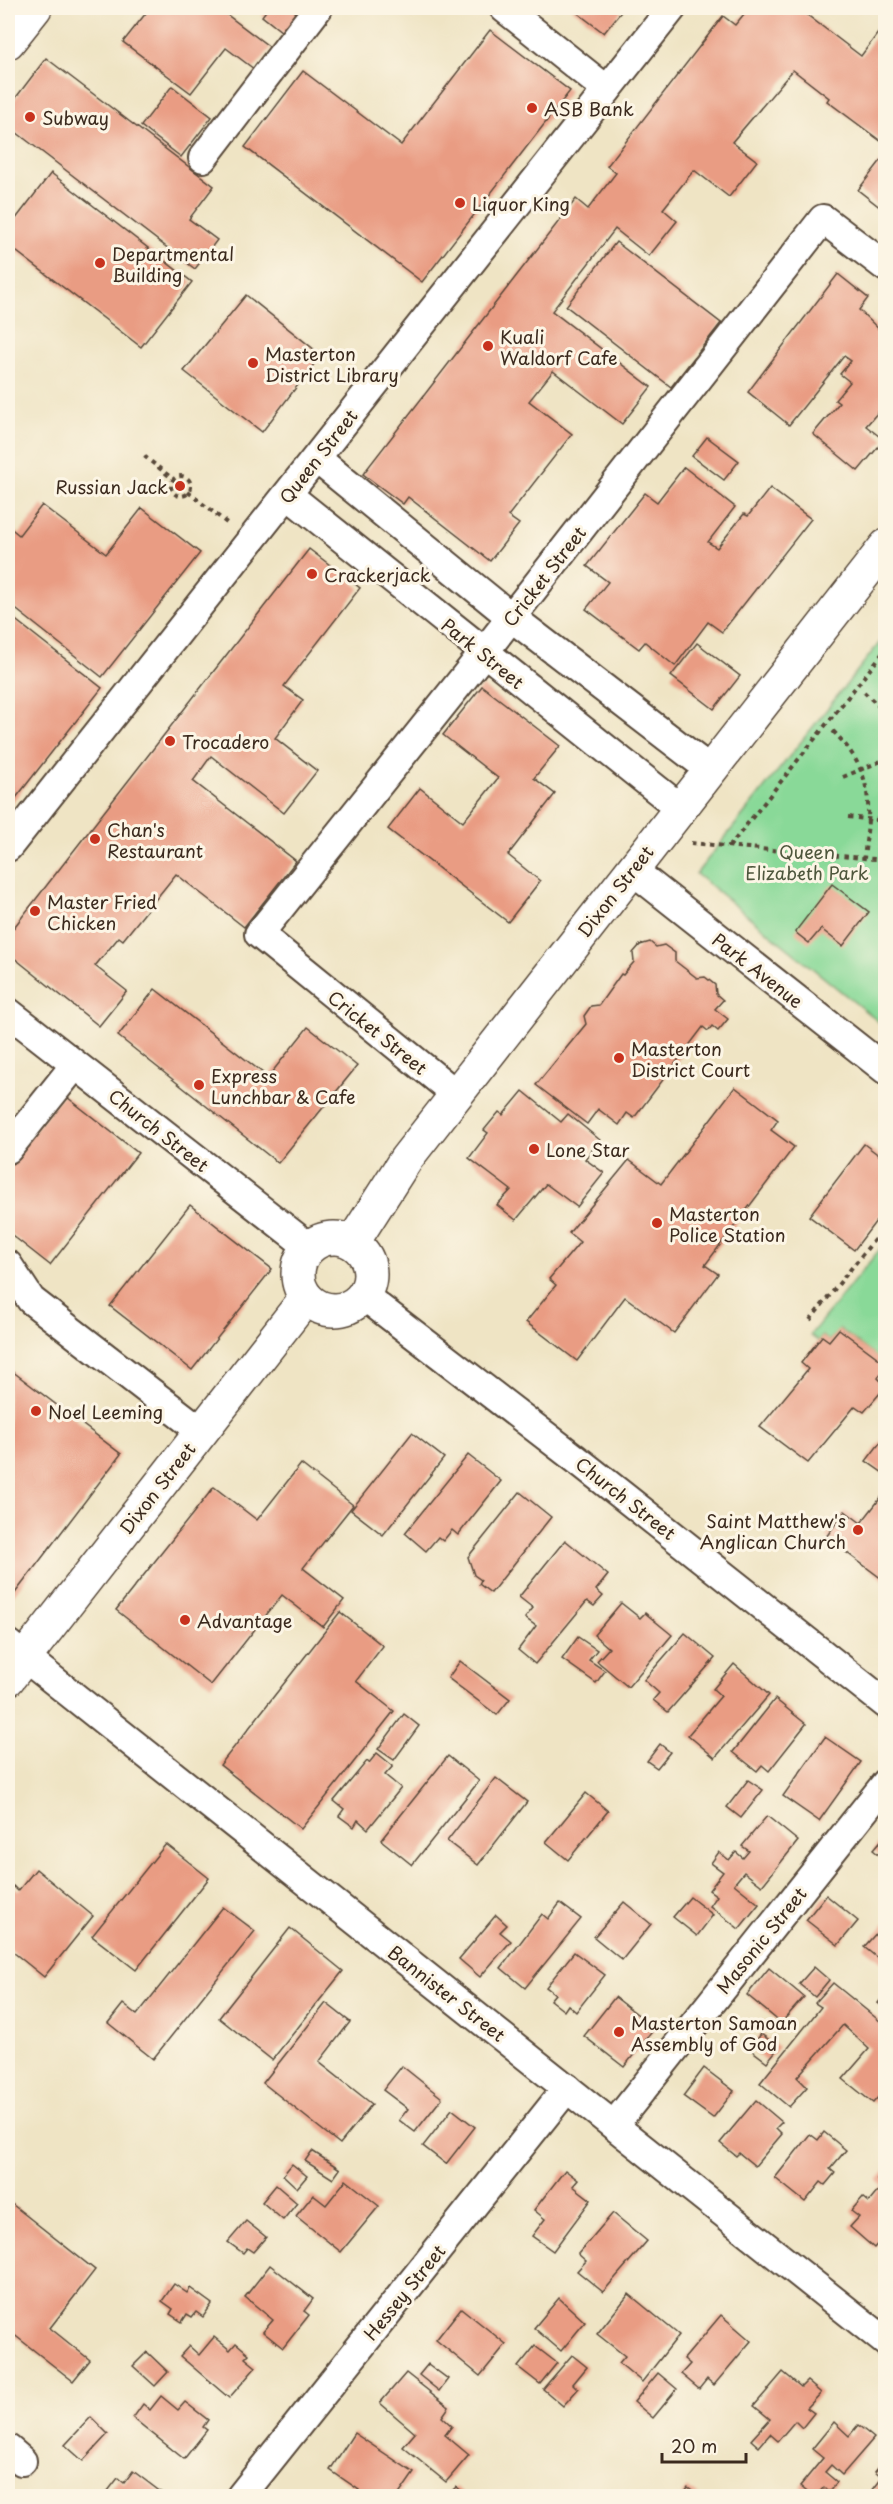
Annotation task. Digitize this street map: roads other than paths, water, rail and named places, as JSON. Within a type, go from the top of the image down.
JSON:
[{"type":"main road","points":[[8,42],[35,8]]},
{"type":"main road","name":"Dixon Street","points":[[352,1242],[406,1159],[708,769],[885,546]]},
{"type":"main road","points":[[339,1238],[352,1242],[364,1252],[370,1267],[370,1283],[364,1296],[353,1306],[339,1311],[316,1306],[306,1298],[299,1286],[298,1271],[301,1258],[309,1247],[323,1239],[339,1238]]},
{"type":"main road","name":"Dixon Street","points":[[13,1661],[201,1431],[306,1298]]},
{"type":"street","points":[[203,158],[318,8]]},
{"type":"street","points":[[504,8],[607,90]]},
{"type":"street","name":"Queen Street","points":[[8,847],[317,459],[499,223],[672,8]]},
{"type":"street","name":"Cricket Street","points":[[456,1094],[259,934],[483,653],[823,219],[885,267]]},
{"type":"street","points":[[317,459],[511,617],[708,769]]},
{"type":"street","name":"Park Street","points":[[288,495],[680,808]]},
{"type":"street","name":"Park Avenue","points":[[631,869],[885,1070]]},
{"type":"street","name":"Church Street","points":[[8,1012],[309,1247]]},
{"type":"street","points":[[8,1149],[75,1065]]},
{"type":"street","points":[[8,1265],[31,1300],[201,1431]]},
{"type":"street","name":"Church Street","points":[[364,1296],[585,1466],[885,1704]]},
{"type":"street","name":"Bannister Street","points":[[13,1661],[567,2088],[885,2342]]},
{"type":"street","name":"Masonic Street","points":[[614,2125],[885,1784]]},
{"type":"street","name":"Hessey Street","points":[[241,2496],[567,2088]]},
{"type":"place","name":"ASB Bank","points":[[532,108]]},
{"type":"place","name":"Subway","points":[[30,117]]},
{"type":"place","name":"Liquor King","points":[[460,203]]},
{"type":"place","name":"Departmental Building","points":[[100,263]]},
{"type":"place","name":"Kuali Waldorf Cafe","points":[[488,346]]},
{"type":"place","name":"Masterton District Library","points":[[253,363]]},
{"type":"place","name":"Russian Jack","points":[[180,486]]},
{"type":"place","name":"Crackerjack","points":[[312,574]]},
{"type":"place","name":"Trocadero","points":[[170,741]]},
{"type":"place","name":"Chan's Restaurant","points":[[95,839]]},
{"type":"place","name":"Master Fried Chicken","points":[[35,911]]},
{"type":"place","name":"Masterton District Court","points":[[619,1058]]},
{"type":"place","name":"Express Lunchbar & Cafe","points":[[199,1085]]},
{"type":"place","name":"Lone Star","points":[[534,1149]]},
{"type":"place","name":"Masterton Police Station","points":[[657,1223]]},
{"type":"place","name":"Noel Leeming","points":[[36,1411]]},
{"type":"place","name":"Saint Matthew's Anglican Church","points":[[858,1530]]},
{"type":"place","name":"Advantage","points":[[185,1620]]},
{"type":"place","name":"Masterton Samoan Assembly of God","points":[[619,2032]]},
{"type":"park label","name":"Queen Elizabeth Park","points":[[807,861]]}]
